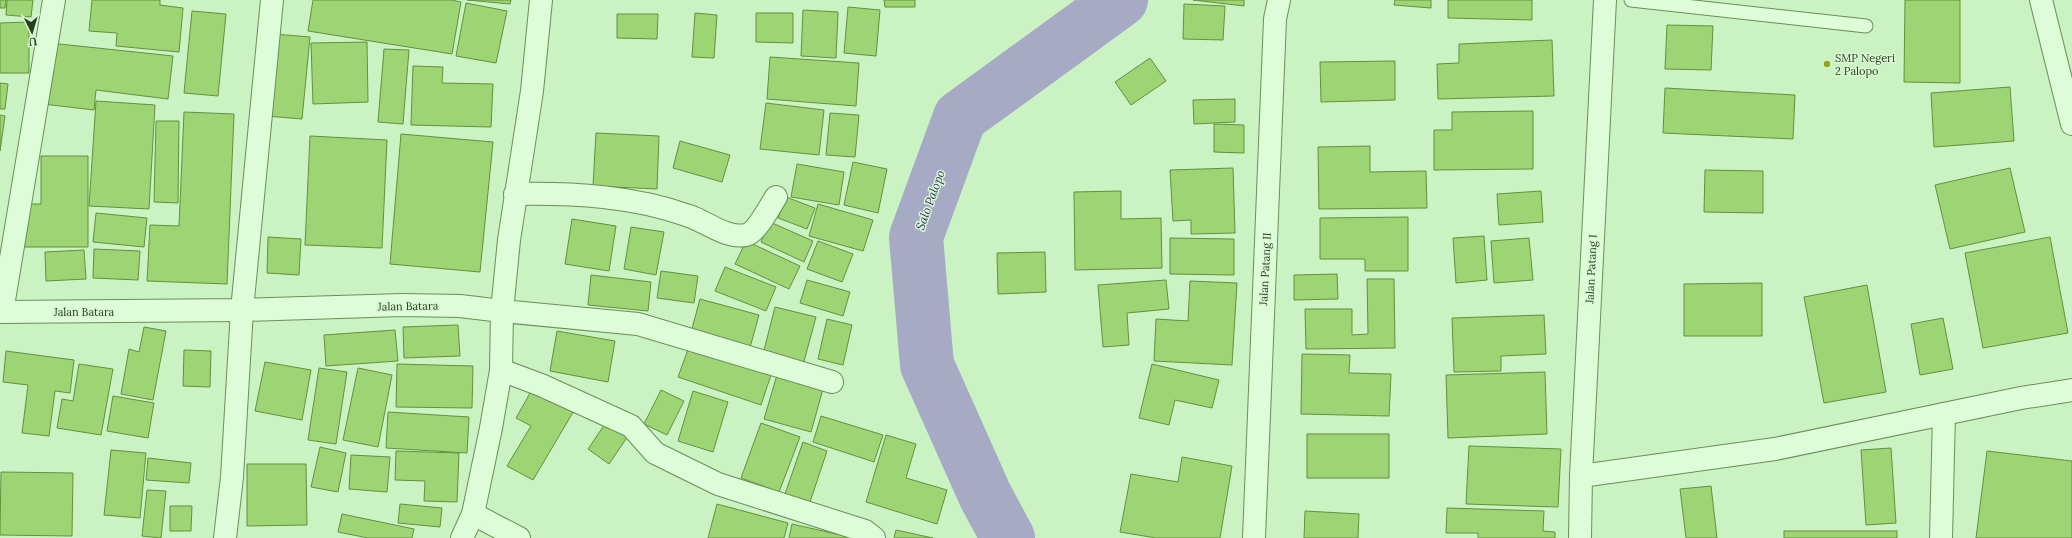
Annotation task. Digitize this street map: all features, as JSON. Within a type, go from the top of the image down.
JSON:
[{"type":"street","points":[[1,312],[54,0]]},
{"type":"street","points":[[225,538],[232,477],[242,310],[272,0]]},
{"type":"street","points":[[462,538],[473,514],[491,428],[501,370],[502,311],[515,194],[532,92],[541,0]]},
{"type":"street","name":"Jalan Patang II","points":[[1254,538],[1275,19],[1278,0]]},
{"type":"street","name":"Jalan Patang I","points":[[1580,538],[1581,476],[1605,0]]},
{"type":"street","points":[[2041,0],[2072,124]]},
{"type":"street","points":[[515,194],[591,195],[640,201],[690,216],[727,233],[738,235],[748,234],[754,229],[776,197]]},
{"type":"street","name":"Jalan Batara","points":[[1,312],[242,310],[402,305],[460,306],[638,324],[832,382]]},
{"type":"street","points":[[501,370],[541,385],[631,426],[655,453],[718,484],[865,531],[874,538]]},
{"type":"street","points":[[1581,476],[1775,449],[1944,414],[2072,390]]},
{"type":"street","points":[[1942,538],[1944,414]]},
{"type":"street","points":[[473,514],[519,538]]},
{"type":"lane","points":[[1631,0],[1866,26]]},
{"type":"building","points":[[0,0],[6,0],[5,8],[0,8]]},
{"type":"building","points":[[7,0],[33,0],[31,17],[6,15]]},
{"type":"building","points":[[92,0],[160,0],[160,5],[183,8],[179,52],[116,46],[117,33],[89,31]]},
{"type":"building","points":[[313,0],[451,0],[461,2],[452,54],[308,31]]},
{"type":"building","points":[[467,0],[511,0],[510,4]]},
{"type":"building","points":[[884,0],[915,0],[915,7],[885,7]]},
{"type":"building","points":[[1193,0],[1244,0],[1244,6]]},
{"type":"building","points":[[1395,0],[1431,0],[1431,8],[1394,5]]},
{"type":"building","points":[[1448,0],[1532,0],[1532,20],[1448,18]]},
{"type":"building","points":[[1905,0],[1960,0],[1960,83],[1904,82]]},
{"type":"building","points":[[466,3],[507,11],[496,63],[456,56]]},
{"type":"building","points":[[1184,4],[1225,6],[1223,40],[1183,39]]},
{"type":"building","points":[[848,7],[880,10],[876,56],[844,53]]},
{"type":"building","points":[[803,10],[838,12],[836,58],[801,56]]},
{"type":"building","points":[[192,11],[226,14],[218,96],[184,93]]},
{"type":"building","points":[[695,13],[717,15],[714,58],[692,57]]},
{"type":"building","points":[[756,13],[793,13],[793,43],[756,42]]},
{"type":"building","points":[[617,14],[658,14],[657,39],[617,38]]},
{"type":"building","points":[[29,22],[29,73],[0,73],[0,23]]},
{"type":"building","points":[[1667,25],[1713,26],[1711,70],[1665,69]]},
{"type":"building","points":[[274,34],[310,37],[302,119],[266,116]]},
{"type":"building","points":[[1552,40],[1554,96],[1438,99],[1437,64],[1459,63],[1459,44]]},
{"type":"building","points":[[367,42],[368,102],[313,104],[311,43]]},
{"type":"building","points":[[50,43],[173,56],[168,99],[96,90],[94,110],[43,104]]},
{"type":"building","points":[[384,49],[409,50],[403,124],[378,122]]},
{"type":"building","points":[[770,57],[859,63],[856,106],[767,99]]},
{"type":"building","points":[[1150,58],[1166,81],[1131,105],[1115,82]]},
{"type":"building","points":[[1395,61],[1395,100],[1321,102],[1320,62]]},
{"type":"building","points":[[413,66],[443,67],[442,83],[493,84],[491,127],[411,125]]},
{"type":"building","points":[[0,83],[8,84],[5,109],[0,109]]},
{"type":"building","points":[[2010,87],[2014,141],[1934,147],[1931,93]]},
{"type":"building","points":[[1665,88],[1795,95],[1793,139],[1663,133]]},
{"type":"building","points":[[1235,99],[1235,122],[1194,124],[1193,100]]},
{"type":"building","points":[[96,101],[155,105],[149,209],[89,206]]},
{"type":"building","points":[[766,103],[824,110],[819,155],[760,149]]},
{"type":"building","points":[[1533,111],[1533,169],[1434,170],[1434,130],[1452,130],[1452,112]]},
{"type":"building","points":[[184,112],[234,114],[227,284],[147,281],[150,225],[179,226]]},
{"type":"building","points":[[830,113],[859,115],[855,157],[826,155]]},
{"type":"building","points":[[0,115],[5,116],[0,151]]},
{"type":"building","points":[[156,121],[179,121],[178,203],[154,202]]},
{"type":"building","points":[[1214,124],[1244,125],[1244,153],[1214,152]]},
{"type":"building","points":[[596,133],[659,136],[657,189],[593,186]]},
{"type":"building","points":[[401,134],[493,142],[480,272],[390,264]]},
{"type":"building","points":[[310,136],[387,140],[382,248],[305,245]]},
{"type":"building","points":[[680,141],[730,155],[722,182],[673,168]]},
{"type":"building","points":[[1370,146],[1370,172],[1426,171],[1427,208],[1319,209],[1318,147]]},
{"type":"building","points":[[41,156],[88,156],[88,247],[24,247],[24,204],[41,204]]},
{"type":"building","points":[[853,162],[887,169],[878,213],[844,205]]},
{"type":"building","points":[[797,164],[844,172],[839,205],[791,197]]},
{"type":"building","points":[[1233,168],[1235,233],[1191,234],[1191,220],[1173,221],[1170,170]]},
{"type":"building","points":[[2010,168],[2025,232],[1950,249],[1935,185]]},
{"type":"building","points":[[1705,170],[1763,171],[1763,213],[1704,212]]},
{"type":"building","points":[[1121,191],[1121,219],[1161,218],[1162,268],[1075,270],[1074,192]]},
{"type":"building","points":[[1541,191],[1543,222],[1499,225],[1497,194]]},
{"type":"building","points":[[786,197],[815,208],[807,229],[778,218]]},
{"type":"building","points":[[818,204],[873,220],[863,251],[809,236]]},
{"type":"building","points":[[96,213],[147,218],[144,247],[93,242]]},
{"type":"building","points":[[1408,217],[1408,271],[1365,271],[1365,259],[1320,259],[1320,218]]},
{"type":"building","points":[[572,219],[616,226],[609,271],[565,264]]},
{"type":"building","points":[[770,222],[813,241],[804,262],[761,242]]},
{"type":"building","points":[[631,227],[664,232],[656,275],[624,269]]},
{"type":"building","points":[[1484,236],[1487,280],[1456,283],[1453,238]]},
{"type":"building","points":[[268,237],[301,239],[299,275],[267,273]]},
{"type":"building","points":[[2050,237],[2068,333],[1983,348],[1965,253]]},
{"type":"building","points":[[1170,238],[1234,239],[1234,275],[1170,274]]},
{"type":"building","points":[[1529,238],[1533,280],[1494,283],[1491,241]]},
{"type":"building","points":[[746,241],[800,266],[789,289],[735,264]]},
{"type":"building","points":[[818,241],[853,254],[842,282],[807,269]]},
{"type":"building","points":[[94,249],[140,251],[138,280],[93,278]]},
{"type":"building","points":[[84,250],[86,279],[46,281],[45,252]]},
{"type":"building","points":[[1045,252],[1046,292],[998,294],[997,253]]},
{"type":"building","points":[[725,267],[776,287],[766,311],[715,291]]},
{"type":"building","points":[[661,271],[698,276],[694,303],[657,298]]},
{"type":"building","points":[[1337,274],[1338,299],[1294,300],[1294,275]]},
{"type":"building","points":[[591,275],[651,282],[648,311],[588,305]]},
{"type":"building","points":[[1367,279],[1394,279],[1395,348],[1306,349],[1305,309],[1352,309],[1352,335],[1368,334]]},
{"type":"building","points":[[807,280],[850,292],[843,316],[800,303]]},
{"type":"building","points":[[1166,280],[1169,309],[1127,313],[1129,345],[1103,347],[1098,285]]},
{"type":"building","points":[[1190,281],[1237,283],[1232,365],[1154,361],[1156,319],[1188,321]]},
{"type":"building","points":[[1762,283],[1762,336],[1684,336],[1684,284]]},
{"type":"building","points":[[1867,285],[1886,392],[1824,403],[1804,297]]},
{"type":"building","points":[[700,299],[759,315],[749,351],[690,336]]},
{"type":"building","points":[[775,307],[816,317],[803,365],[763,354]]},
{"type":"building","points":[[1544,315],[1546,354],[1501,356],[1501,371],[1454,372],[1452,318]]},
{"type":"building","points":[[1943,318],[1953,369],[1920,375],[1911,324]]},
{"type":"building","points":[[827,319],[852,325],[843,365],[818,359]]},
{"type":"building","points":[[458,325],[460,356],[404,358],[403,327]]},
{"type":"building","points":[[144,327],[166,331],[153,400],[121,394],[129,349],[139,352]]},
{"type":"building","points":[[395,330],[398,361],[326,366],[324,335]]},
{"type":"building","points":[[557,331],[615,341],[608,382],[550,371]]},
{"type":"building","points":[[689,347],[771,375],[761,405],[678,377]]},
{"type":"building","points":[[184,350],[211,351],[210,387],[183,386]]},
{"type":"building","points":[[6,351],[74,360],[70,393],[55,391],[49,436],[22,433],[28,385],[3,382]]},
{"type":"building","points":[[1302,354],[1350,355],[1349,373],[1391,374],[1389,416],[1301,414]]},
{"type":"building","points":[[265,362],[311,370],[302,420],[255,411]]},
{"type":"building","points":[[79,364],[113,369],[101,435],[57,428],[62,399],[73,401]]},
{"type":"building","points":[[397,364],[473,366],[472,408],[396,407]]},
{"type":"building","points":[[1152,364],[1219,380],[1212,408],[1175,400],[1169,425],[1139,418]]},
{"type":"building","points":[[319,368],[347,372],[336,444],[308,440]]},
{"type":"building","points":[[358,368],[392,375],[378,447],[343,440]]},
{"type":"building","points":[[1545,372],[1547,434],[1448,438],[1446,375]]},
{"type":"building","points":[[777,375],[823,389],[811,432],[764,419]]},
{"type":"building","points":[[534,386],[575,409],[533,480],[507,466],[531,426],[516,418]]},
{"type":"building","points":[[661,390],[684,401],[667,435],[644,424]]},
{"type":"building","points":[[693,391],[728,402],[713,452],[678,441]]},
{"type":"building","points":[[113,396],[154,403],[148,438],[107,431]]},
{"type":"building","points":[[388,412],[469,417],[467,453],[386,448]]},
{"type":"building","points":[[821,416],[883,435],[874,462],[813,442]]},
{"type":"building","points":[[609,418],[630,433],[609,464],[588,449]]},
{"type":"building","points":[[761,423],[800,437],[779,492],[741,478]]},
{"type":"building","points":[[1307,434],[1389,434],[1389,478],[1307,478]]},
{"type":"building","points":[[886,435],[916,444],[906,478],[947,490],[937,524],[866,502]]},
{"type":"building","points":[[803,442],[827,451],[810,502],[785,494]]},
{"type":"building","points":[[1469,446],[1561,449],[1558,507],[1466,504]]},
{"type":"building","points":[[320,447],[346,453],[338,492],[311,487]]},
{"type":"building","points":[[1891,448],[1896,523],[1866,525],[1861,450]]},
{"type":"building","points":[[111,450],[146,453],[140,518],[104,515]]},
{"type":"building","points":[[396,451],[459,453],[457,502],[424,501],[425,481],[395,480]]},
{"type":"building","points":[[1987,451],[2072,461],[2072,538],[1976,538]]},
{"type":"building","points":[[351,455],[390,457],[387,492],[349,489]]},
{"type":"building","points":[[1182,457],[1232,466],[1220,538],[1156,538],[1120,532],[1131,474],[1178,482]]},
{"type":"building","points":[[148,458],[191,463],[189,483],[146,480]]},
{"type":"building","points":[[247,464],[306,464],[307,525],[247,526]]},
{"type":"building","points":[[1,472],[73,473],[72,536],[0,535]]},
{"type":"building","points":[[1711,486],[1717,538],[1686,538],[1680,489]]},
{"type":"building","points":[[147,490],[166,491],[161,538],[142,536]]},
{"type":"building","points":[[400,504],[442,508],[440,527],[398,523]]},
{"type":"building","points":[[717,504],[788,523],[784,538],[708,538]]},
{"type":"building","points":[[170,506],[192,506],[191,531],[170,531]]},
{"type":"building","points":[[1447,508],[1544,511],[1543,531],[1555,532],[1555,538],[1478,538],[1478,533],[1446,533]]},
{"type":"building","points":[[1305,511],[1359,514],[1358,538],[1304,538]]},
{"type":"building","points":[[342,514],[414,529],[412,538],[368,538],[338,532]]},
{"type":"building","points":[[792,524],[854,538],[789,538]]},
{"type":"building","points":[[896,530],[933,538],[894,538]]},
{"type":"building","points":[[1784,531],[1897,531],[1897,538],[1784,538]]},
{"type":"waterway","name":"Salo Palopo","points":[[1008,538],[985,495],[927,365],[916,237],[960,117],[1121,0]]},
{"type":"place","name":"SMP Negeri 2 Palopo","points":[[1827,64]]}]
